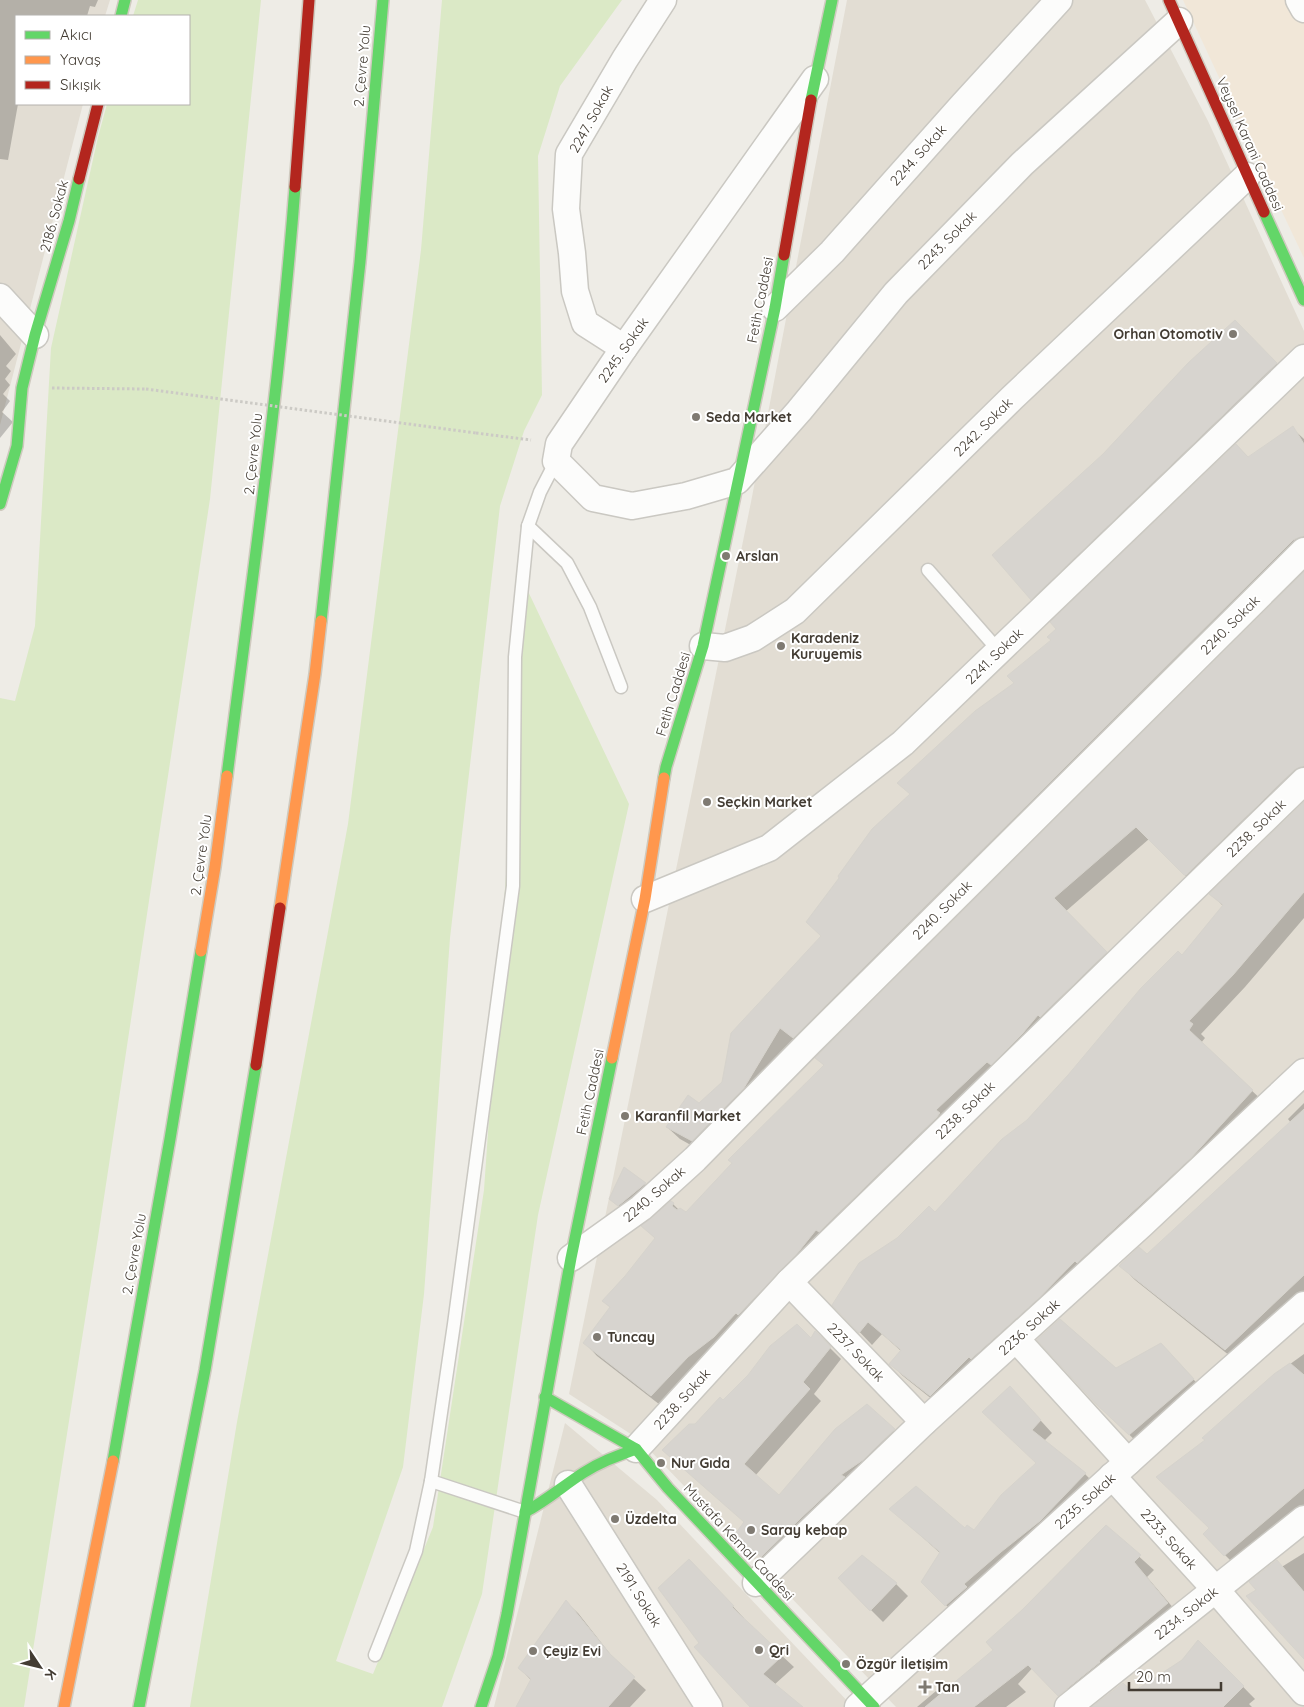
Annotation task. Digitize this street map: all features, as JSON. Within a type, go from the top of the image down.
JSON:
[{"type":"main road","points":[[121,15],[125,0]]},
{"type":"main road","name":"2. Çevre Yolu","points":[[64,1707],[101,1525],[170,1139],[215,867],[271,432],[289,265],[309,0]]},
{"type":"main road","name":"2. Çevre Yolu","points":[[139,1707],[205,1370],[225,1254],[316,674],[360,262],[383,0]]},
{"type":"main road","name":"Fetih Caddesi","points":[[481,1707],[498,1656],[507,1614],[571,1258],[645,899],[666,767],[703,646],[775,308],[815,79],[832,1]]},
{"type":"main road","name":"Veysel Karani Caddesi","points":[[1174,10],[1304,300]]},
{"type":"main road","name":"2186. Sokak","points":[[0,504],[22,388],[98,105]]},
{"type":"main road","name":"Mustafa Kemal Caddesi","points":[[545,1397],[636,1449],[668,1488],[866,1704]]},
{"type":"main road","points":[[525,1512],[540,1506],[594,1466],[636,1449]]},
{"type":"street","name":"2247. Sokak","points":[[624,348],[585,323],[575,291],[566,210],[570,154],[624,59],[663,0]]},
{"type":"street","name":"2244. Sokak","points":[[775,308],[832,252],[1059,0]]},
{"type":"street","points":[[1299,0],[1304,8]]},
{"type":"street","name":"2243. Sokak","points":[[737,481],[799,411],[896,293],[1174,10]]},
{"type":"street","name":"2245. Sokak","points":[[558,452],[624,348],[815,79]]},
{"type":"street","name":"2242. Sokak","points":[[703,646],[725,648],[753,638],[795,611],[1012,398],[1247,176]]},
{"type":"street","points":[[0,297],[35,335]]},
{"type":"street","name":"2241. Sokak","points":[[645,899],[769,848],[902,743],[1304,358]]},
{"type":"street","points":[[558,452],[593,498],[632,506],[686,496],[737,481]]},
{"type":"street","name":"2240. Sokak","points":[[571,1258],[641,1208],[695,1159],[823,1029],[1304,551]]},
{"type":"street","name":"2238. Sokak","points":[[636,1449],[788,1282],[1304,781]]},
{"type":"street","name":"2236. Sokak","points":[[756,1583],[924,1422],[1304,1072]]},
{"type":"street","name":"2237. Sokak","points":[[788,1282],[924,1422]]},
{"type":"street","name":"2235. Sokak","points":[[866,1704],[1120,1469],[1304,1305]]},
{"type":"street","name":"2233. Sokak","points":[[1016,1339],[1216,1590],[1304,1692]]},
{"type":"street","name":"2191. Sokak","points":[[568,1484],[710,1707]]},
{"type":"street","name":"2234. Sokak","points":[[1068,1707],[1304,1519]]},
{"type":"lane","points":[[375,1655],[416,1551],[431,1481],[456,1315],[513,886],[515,657],[528,526],[540,492],[558,452]]},
{"type":"lane","points":[[528,526],[567,562],[590,607],[620,687]]},
{"type":"lane","points":[[928,570],[999,650]]},
{"type":"lane","points":[[431,1481],[525,1512]]},
{"type":"path","points":[[22,388],[146,389],[476,432],[558,452]]},
{"type":"shaded area","points":[[0,0],[110,0],[105,15],[15,15],[15,105],[83,105],[0,425]]},
{"type":"shaded area","points":[[847,0],[1145,0],[1208,121],[1304,331],[1304,1707],[896,1707],[640,1440],[569,1394],[751,502]]},
{"type":"shaded area","points":[[1183,0],[1304,0],[1304,258],[1265,176]]},
{"type":"shaded area","points":[[565,1423],[657,1500],[853,1707],[494,1707]]},
{"type":"green space","points":[[138,0],[261,0],[210,499],[98,1237],[24,1707],[0,1707],[0,698],[15,701],[35,626],[51,348],[107,105],[190,105],[190,15],[133,15]]},
{"type":"green space","points":[[442,0],[622,0],[560,86],[538,156],[542,395],[524,431],[500,506],[450,938],[424,1294],[403,1467],[336,1661],[373,1674],[433,1527],[484,1190],[526,587],[629,804],[538,1215],[482,1594],[442,1707],[190,1707],[237,1422],[348,824],[421,250]]},
{"type":"building","points":[[1235,320],[1277,363],[1031,600],[992,555],[1103,454],[1188,363]]},
{"type":"building","points":[[1293,426],[1304,444],[1304,536],[1293,540],[793,1038],[780,1028],[744,1088],[692,1141],[666,1127],[688,1095],[699,1103],[722,1082],[731,1033],[821,936],[806,922],[872,829],[910,794],[897,783],[975,711],[1014,683],[1007,676],[1051,640],[1047,637],[1056,629],[1050,622],[1236,444],[1248,457]]},
{"type":"building","points":[[1304,572],[1304,766],[1294,770],[1186,875],[1136,827],[1054,898],[1107,952],[1040,1017],[1038,1015],[991,1065],[987,1062],[936,1110],[940,1113],[937,1117],[819,1232],[816,1230],[796,1255],[738,1315],[736,1313],[714,1337],[688,1357],[651,1396],[583,1343],[610,1307],[602,1301],[625,1276],[655,1238],[641,1226],[671,1201],[674,1203],[672,1206],[677,1210],[680,1208],[686,1212],[732,1163],[728,1160],[824,1065],[815,1058]]},
{"type":"building","points":[[1304,802],[1304,892],[1233,975],[1189,1021],[1193,1024],[1189,1030],[1253,1090],[1191,1158],[1077,1263],[1075,1261],[1038,1299],[971,1359],[969,1357],[930,1396],[889,1364],[901,1350],[868,1322],[859,1333],[832,1305],[859,1263],[897,1238],[929,1206],[935,1212],[1002,1139],[1027,1120],[1068,1075],[1141,988],[1178,951],[1182,955],[1223,905],[1209,894]]},
{"type":"building","points":[[1304,1109],[1304,1275],[1225,1350],[1119,1266],[1139,1247],[1147,1254]]},
{"type":"building","points":[[624,1167],[646,1183],[618,1206],[609,1199]]},
{"type":"building","points":[[1060,1319],[1116,1368],[1161,1343],[1194,1379],[1129,1435],[1096,1404],[1037,1340]]},
{"type":"building","points":[[797,1324],[811,1338],[815,1331],[831,1347],[803,1382],[810,1389],[744,1464],[779,1495],[835,1429],[867,1404],[895,1429],[863,1460],[841,1475],[845,1477],[761,1557],[735,1534],[744,1522],[662,1450],[689,1424],[695,1424],[720,1397],[723,1400],[748,1375],[770,1346]]},
{"type":"building","points":[[1290,1363],[1304,1375],[1304,1488],[1224,1556],[1203,1534],[1209,1528],[1156,1477],[1205,1440],[1202,1438],[1274,1374]]},
{"type":"building","points":[[1010,1386],[1041,1420],[1032,1430],[1086,1473],[1040,1521],[964,1584],[967,1587],[945,1606],[921,1582],[940,1552],[889,1509],[916,1486],[965,1528],[967,1525],[974,1530],[1001,1495],[1036,1463],[982,1412]]},
{"type":"building","points":[[1106,1525],[1141,1555],[1134,1562],[1168,1603],[1058,1696],[1028,1665],[974,1707],[925,1707],[993,1650],[986,1642],[1022,1610]]},
{"type":"building","points":[[862,1555],[897,1583],[870,1611],[838,1578]]},
{"type":"building","points":[[689,1559],[734,1606],[732,1607],[783,1655],[763,1674],[803,1707],[750,1707],[694,1647],[699,1643],[658,1588]]},
{"type":"building","points":[[1277,1560],[1304,1592],[1304,1659],[1246,1596],[1256,1590],[1249,1582]]},
{"type":"building","points":[[566,1600],[610,1654],[635,1677],[608,1707],[516,1707],[531,1679],[518,1668]]},
{"type":"building","points":[[1198,1640],[1244,1686],[1223,1707],[1092,1707],[1123,1683],[1133,1692],[1182,1660]]},
{"type":"traffic: fast","points":[[121,15],[125,0]]},
{"type":"traffic: fast","points":[[321,621],[360,262],[383,0]]},
{"type":"traffic: fast","points":[[811,100],[832,0]]},
{"type":"traffic: fast","points":[[0,504],[17,446],[22,388],[79,179]]},
{"type":"traffic: fast","points":[[227,776],[282,335],[295,187]]},
{"type":"traffic: fast","points":[[1264,212],[1304,300]]},
{"type":"traffic: fast","points":[[664,778],[703,646],[775,308],[784,255]]},
{"type":"traffic: fast","points":[[113,1461],[201,951]]},
{"type":"traffic: fast","points":[[481,1707],[498,1656],[507,1614],[571,1258],[612,1058]]},
{"type":"traffic: fast","points":[[139,1707],[205,1370],[256,1065]]},
{"type":"traffic: fast","points":[[545,1397],[636,1449],[668,1488],[874,1707]]},
{"type":"traffic: fast","points":[[525,1512],[589,1469],[636,1449]]},
{"type":"traffic: slow","points":[[280,908],[315,674],[321,621]]},
{"type":"traffic: slow","points":[[201,951],[215,867],[227,776]]},
{"type":"traffic: slow","points":[[612,1058],[645,899],[664,778]]},
{"type":"traffic: slow","points":[[64,1707],[113,1461]]},
{"type":"traffic: jam","points":[[295,187],[309,0]]},
{"type":"traffic: jam","points":[[1169,0],[1264,212]]},
{"type":"traffic: jam","points":[[784,255],[811,100]]},
{"type":"traffic: jam","points":[[79,179],[98,105]]},
{"type":"traffic: jam","points":[[256,1065],[280,908]]},
{"type":"place","name":"Orhan Otomotiv","points":[[1233,334]]},
{"type":"place","name":"Seda Market","points":[[696,417]]},
{"type":"place","name":"Arslan","points":[[726,556]]},
{"type":"place","name":"Karadeniz Kuruyemis","points":[[781,646]]},
{"type":"place","name":"Seçkin Market","points":[[707,802]]},
{"type":"place","name":"Karanfil Market","points":[[625,1116]]},
{"type":"place","name":"Tuncay","points":[[597,1337]]},
{"type":"place","name":"Nur Gıda","points":[[661,1463]]},
{"type":"place","name":"Üzdelta","points":[[615,1519]]},
{"type":"place","name":"Saray kebap","points":[[751,1530]]},
{"type":"place","name":"Qri","points":[[759,1650]]},
{"type":"place","name":"Çeyiz Evi","points":[[533,1651]]},
{"type":"place","name":"Özgür İletişim","points":[[846,1664]]},
{"type":"place","name":"Tan","points":[[925,1687]]}]
